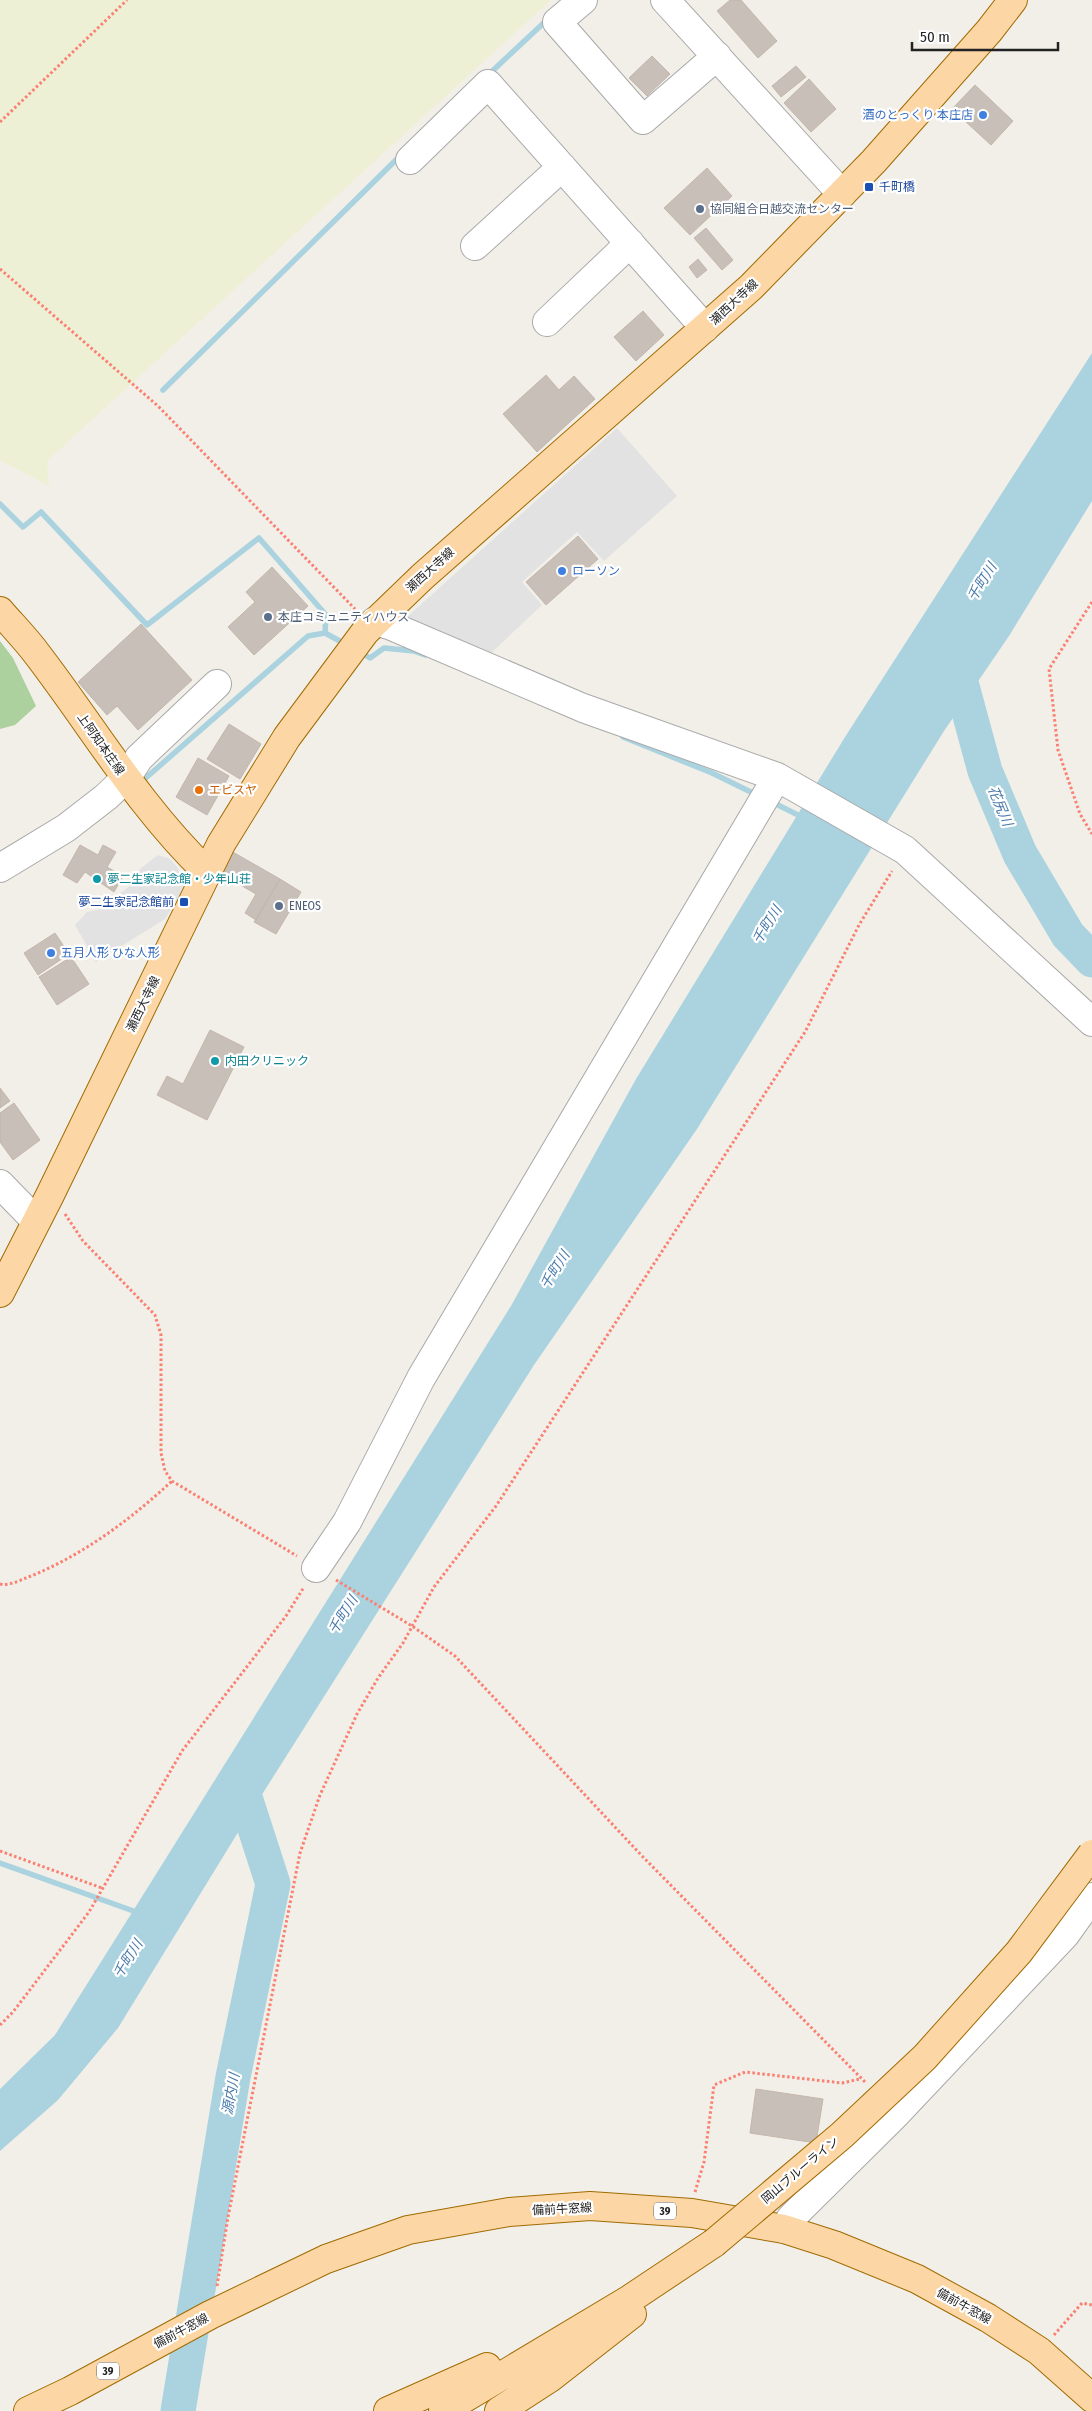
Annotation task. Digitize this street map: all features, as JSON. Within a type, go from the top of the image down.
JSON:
[{"type":"main road","name":"瀬西大寺線","points":[[0,1293],[49,1197],[207,872],[239,813],[282,746],[336,669],[370,627],[416,582],[751,287],[874,161],[990,31],[1013,0]]},
{"type":"main road","name":"上阿知本庄線","points":[[0,611],[36,653],[131,785],[188,854],[207,872]]},
{"type":"main road","name":"岡山ブルーライン","points":[[443,2411],[630,2299],[714,2243],[842,2135],[926,2057],[1019,1952],[1092,1854]]},
{"type":"main road","name":"備前牛窓線","points":[[28,2411],[76,2401],[186,2328],[326,2259],[408,2230],[509,2212],[590,2206],[692,2213],[784,2229],[834,2245],[917,2279],[988,2318],[1039,2352],[1092,2398]]},
{"type":"main road","points":[[499,2411],[550,2378],[622,2322],[714,2243]]},
{"type":"main road","points":[[388,2411],[487,2368],[565,2319],[630,2299]]},
{"type":"street","points":[[583,0],[557,22],[643,120],[717,56]]},
{"type":"street","points":[[665,0],[842,194]]},
{"type":"street","points":[[410,160],[488,84],[705,328]]},
{"type":"street","points":[[475,246],[562,167]]},
{"type":"street","points":[[547,322],[630,243]]},
{"type":"street","points":[[370,627],[390,625],[583,708],[789,783],[899,846],[1092,1022]]},
{"type":"street","points":[[0,868],[66,828],[106,797],[131,785],[139,758],[217,684]]},
{"type":"street","points":[[322,1571],[421,1378],[789,783]]},
{"type":"street","points":[[0,1184],[36,1221]]},
{"type":"street","points":[[784,2229],[791,2218],[897,2113],[1065,1935],[1092,1896]]},
{"type":"path","points":[[0,122],[127,0]]},
{"type":"path","points":[[0,269],[158,406],[370,627]]},
{"type":"path","points":[[1092,602],[1049,670],[1058,750],[1080,814],[1092,834]]},
{"type":"path","points":[[214,2313],[228,2217],[300,1853],[320,1795],[357,1714],[434,1587],[496,1506],[805,1032],[899,846]]},
{"type":"path","points":[[49,1197],[58,1205],[83,1241],[155,1315],[161,1335],[161,1453],[165,1471],[172,1481],[412,1626],[455,1656],[643,1857],[867,2084]]},
{"type":"path","points":[[0,1584],[13,1583],[37,1574],[79,1553],[105,1535],[172,1481]]},
{"type":"path","points":[[0,2025],[13,2012],[89,1912],[182,1751],[322,1571]]},
{"type":"path","points":[[0,1851],[102,1888]]},
{"type":"path","points":[[692,2213],[693,2200],[704,2162],[714,2085],[745,2072],[842,2083],[861,2079]]},
{"type":"path","points":[[1039,2352],[1082,2303],[1092,2304]]},
{"type":"green space","points":[[0,0],[551,0],[47,461],[49,486],[0,460]]},
{"type":"green space","points":[[0,641],[13,658],[36,706],[15,725],[0,729]]},
{"type":"shaded area","points":[[617,428],[677,496],[604,561],[577,532],[522,582],[542,605],[490,654],[407,617]]},
{"type":"shaded area","points":[[158,855],[170,859],[178,868],[183,885],[179,896],[165,919],[96,962],[75,925],[87,912],[101,909],[132,884],[140,869]]},
{"type":"water","name":"千町川","points":[[1092,353],[1092,501],[1009,636],[944,731],[697,1129],[534,1365],[237,1834],[118,2028],[58,2100],[0,2151],[0,2089],[55,2035],[511,1306],[636,1079],[845,737]]},
{"type":"building","points":[[730,0],[741,0],[777,41],[758,58],[717,11]]},
{"type":"building","points":[[652,56],[670,74],[647,96],[629,78]]},
{"type":"building","points":[[796,66],[806,77],[781,97],[772,86]]},
{"type":"building","points":[[809,79],[836,109],[811,132],[784,103]]},
{"type":"building","name":"酒のとっくり 本庄店","points":[[975,85],[1013,121],[991,145],[952,109]]},
{"type":"building","points":[[707,168],[732,196],[690,235],[664,208]]},
{"type":"building","points":[[706,228],[733,260],[722,270],[694,238]]},
{"type":"building","points":[[698,259],[707,270],[697,278],[689,267]]},
{"type":"building","points":[[643,311],[664,335],[636,361],[614,337]]},
{"type":"building","points":[[546,375],[559,390],[574,376],[595,399],[537,452],[503,414]]},
{"type":"building","name":"ローソン","points":[[578,536],[598,559],[546,605],[526,582]]},
{"type":"building","name":"本庄コミュニティハウス","points":[[272,567],[308,606],[254,655],[228,627],[255,602],[246,592]]},
{"type":"building","points":[[141,624],[192,680],[138,730],[117,706],[107,715],[78,682]]},
{"type":"building","points":[[229,724],[261,744],[240,779],[207,759]]},
{"type":"building","points":[[198,758],[229,776],[207,815],[176,797]]},
{"type":"building","points":[[80,845],[98,855],[103,845],[116,852],[107,867],[123,876],[114,892],[85,872],[77,883],[63,875]]},
{"type":"building","points":[[231,851],[280,879],[256,920],[245,913],[256,894],[218,872]]},
{"type":"building","name":"ENEOS","points":[[280,879],[301,892],[276,934],[254,922]]},
{"type":"building","points":[[55,933],[69,954],[38,975],[24,953]]},
{"type":"building","points":[[71,957],[89,984],[57,1005],[39,977]]},
{"type":"building","name":"内田クリニック","points":[[210,1030],[244,1047],[207,1120],[157,1095],[167,1076],[183,1084]]},
{"type":"building","points":[[0,1088],[10,1101],[0,1108]]},
{"type":"building","points":[[14,1103],[40,1140],[13,1160],[0,1142],[0,1113]]},
{"type":"building","points":[[756,2089],[823,2099],[816,2143],[750,2133]]},
{"type":"waterway","points":[[488,75],[549,18]]},
{"type":"waterway","points":[[163,390],[402,154]]},
{"type":"waterway","points":[[0,504],[23,527],[41,512],[147,625],[259,538],[326,615],[325,633]]},
{"type":"waterway","points":[[140,783],[308,636],[325,633],[347,645]]},
{"type":"waterway","points":[[360,652],[370,658],[384,648],[414,651],[425,655]]},
{"type":"waterway","name":"花尻川","points":[[953,653],[985,771],[1020,854],[1068,935],[1092,960]]},
{"type":"waterway","points":[[623,737],[712,773],[757,795]]},
{"type":"waterway","points":[[770,801],[804,818]]},
{"type":"waterway","name":"源内川","points":[[178,2411],[233,2077],[273,1884],[240,1782]]},
{"type":"waterway","points":[[0,1863],[139,1913]]},
{"type":"place","name":"酒のとっくり 本庄店","points":[[983,115]]},
{"type":"place","name":"千町橋","points":[[869,187]]},
{"type":"place","name":"協同組合日越交流センター","points":[[700,209]]},
{"type":"place","name":"ローソン","points":[[562,571]]},
{"type":"place","name":"本庄コミュニティハウス","points":[[268,617]]},
{"type":"place","name":"エビスヤ","points":[[199,790]]},
{"type":"place","name":"夢二生家記念館・少年山荘","points":[[97,879]]},
{"type":"place","name":"夢二生家記念館前","points":[[184,902]]},
{"type":"place","name":"ENEOS","points":[[279,906]]},
{"type":"place","name":"五月人形 ひな人形","points":[[51,953]]},
{"type":"place","name":"内田クリニック","points":[[215,1061]]}]
